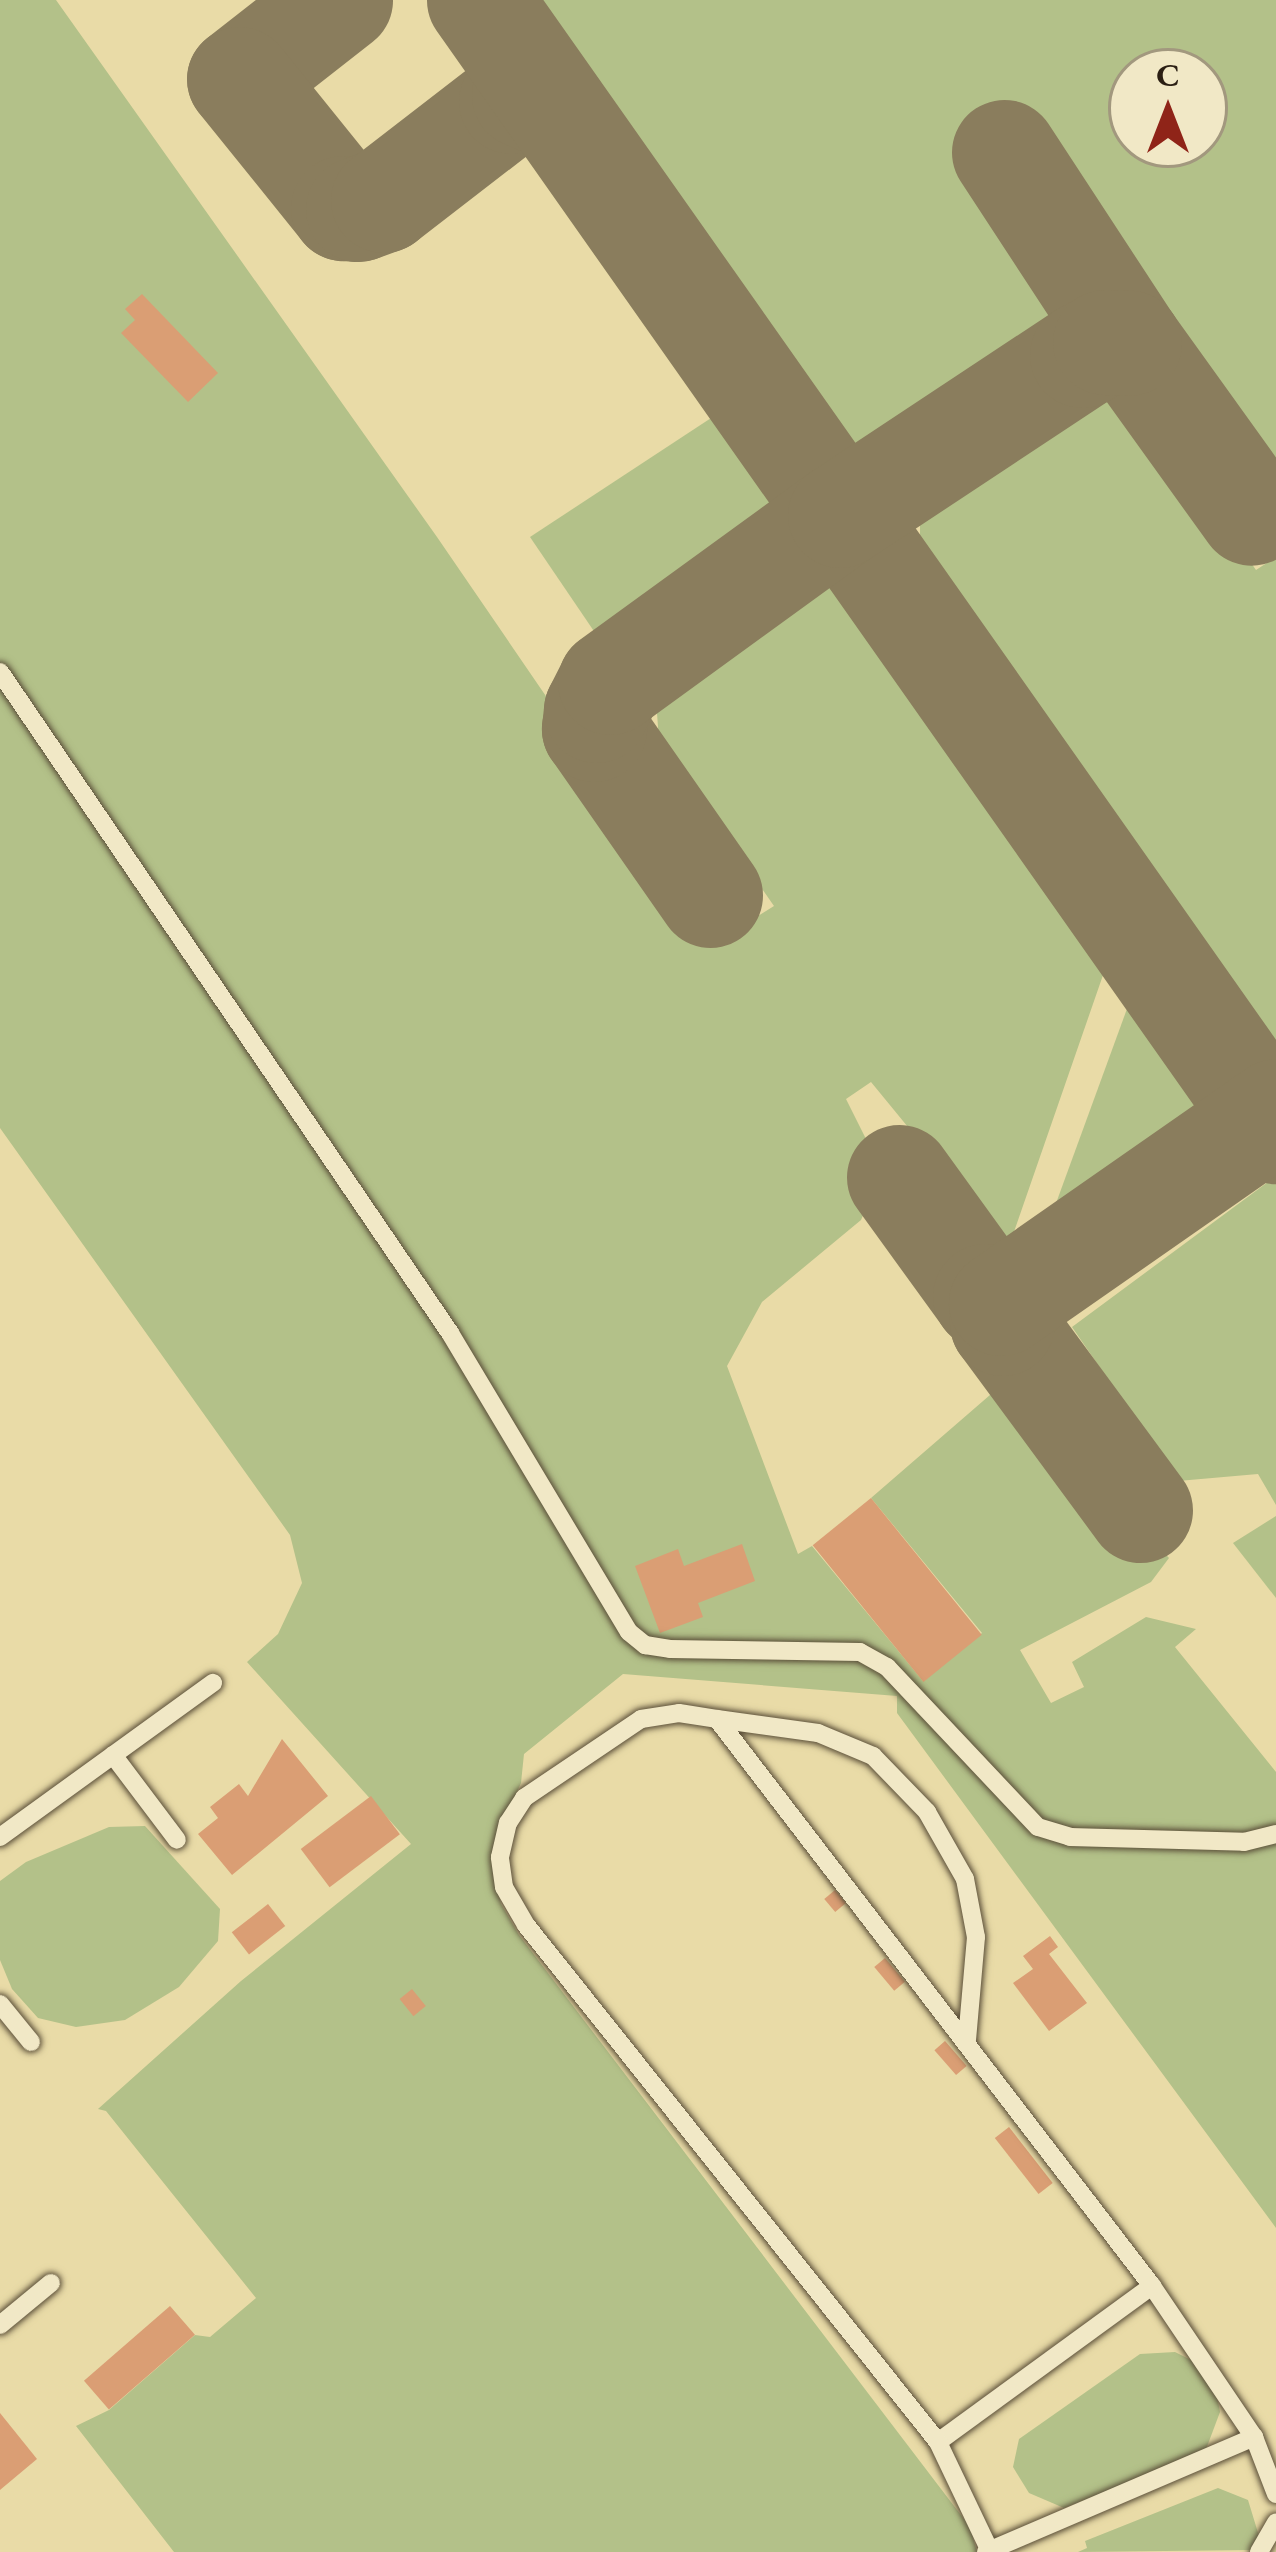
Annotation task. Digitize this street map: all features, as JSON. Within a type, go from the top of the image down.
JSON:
[{"type":"lane","points":[[0,672],[450,1333],[628,1632],[645,1645],[670,1649],[860,1652],[887,1667],[1039,1827],[1070,1837],[1244,1842],[1276,1834]]},
{"type":"lane","points":[[0,1837],[213,1683]]},
{"type":"lane","points":[[967,2040],[975,1955],[965,1879],[927,1812],[873,1756],[818,1733],[679,1713],[641,1719],[524,1798],[508,1823],[500,1856],[504,1887],[526,1925],[938,2442],[987,2549],[1254,2437]]},
{"type":"lane","points":[[717,1719],[1152,2286],[1254,2437],[1276,2494]]},
{"type":"lane","points":[[113,1755],[177,1840]]},
{"type":"lane","points":[[0,2004],[31,2042]]},
{"type":"lane","points":[[0,2325],[51,2283]]},
{"type":"lane","points":[[938,2442],[1152,2286]]},
{"type":"lane","points":[[1259,2552],[1276,2522]]},
{"type":"green space","points":[[0,0],[56,0],[437,537],[715,943],[774,906],[659,741],[656,699],[834,577],[870,579],[1119,929],[1008,1249],[871,1082],[846,1099],[870,1147],[875,1188],[861,1220],[762,1302],[727,1366],[798,1554],[812,1546],[923,1681],[982,1633],[871,1498],[1005,1382],[1169,1558],[1151,1582],[1020,1650],[1051,1703],[1084,1687],[1072,1662],[1146,1617],[1196,1629],[1175,1647],[1276,1772],[1276,2228],[897,1713],[897,1696],[623,1674],[524,1754],[521,1783],[497,1836],[493,1871],[501,1904],[519,1935],[970,2527],[977,2552],[174,2552],[76,2426],[109,2410],[195,2335],[210,2337],[256,2298],[106,2111],[98,2109],[241,1981],[411,1844],[247,1662],[278,1634],[302,1583],[290,1535],[0,1128]]},
{"type":"green space","points":[[531,0],[1276,0],[1276,465],[1019,106],[961,147],[1093,335],[902,467],[858,465]]},
{"type":"green space","points":[[1118,371],[1256,570],[1276,557],[1276,1045],[920,552],[920,514]]},
{"type":"green space","points":[[740,399],[815,494],[813,526],[635,654],[604,646],[530,537]]},
{"type":"green space","points":[[1143,965],[1246,1103],[1239,1126],[1032,1269]]},
{"type":"green space","points":[[1276,1176],[1276,1505],[1258,1474],[1178,1481],[1072,1327]]},
{"type":"green space","points":[[1276,1516],[1276,1598],[1233,1543]]},
{"type":"green space","points":[[145,1826],[220,1909],[218,1941],[179,1987],[125,2020],[76,2027],[38,2018],[12,1989],[0,1960],[0,1881],[26,1862],[109,1827]]},
{"type":"green space","points":[[1175,2352],[1199,2364],[1215,2386],[1220,2412],[1205,2452],[1064,2508],[1029,2493],[1013,2467],[1019,2439],[1140,2354]]},
{"type":"green space","points":[[1218,2488],[1248,2500],[1259,2536],[1252,2550],[1078,2552],[1087,2548],[1085,2541]]},
{"type":"building","points":[[142,294],[218,373],[188,402],[121,333],[135,320],[125,309]]},
{"type":"building","points":[[871,1498],[982,1635],[923,1682],[813,1545]]},
{"type":"building","points":[[742,1544],[755,1581],[698,1603],[703,1617],[660,1633],[635,1566],[678,1549],[684,1566]]},
{"type":"building","points":[[282,1739],[328,1796],[232,1875],[198,1834],[218,1818],[210,1807],[239,1784],[248,1796]]},
{"type":"building","points":[[371,1796],[400,1834],[330,1887],[301,1849]]},
{"type":"building","points":[[835,1890],[846,1903],[835,1912],[824,1899]]},
{"type":"building","points":[[268,1904],[285,1926],[249,1954],[232,1932]]},
{"type":"building","points":[[1050,1936],[1058,1947],[1049,1954],[1087,2003],[1049,2031],[1013,1983],[1033,1969],[1023,1956]]},
{"type":"building","points":[[885,1958],[905,1982],[894,1991],[874,1967]]},
{"type":"building","points":[[412,1989],[426,2006],[413,2016],[400,1999]]},
{"type":"building","points":[[945,2041],[967,2066],[956,2075],[934,2050]]},
{"type":"building","points":[[1009,2127],[1053,2183],[1039,2194],[995,2138]]},
{"type":"building","points":[[170,2306],[195,2335],[109,2409],[84,2381]]},
{"type":"building","points":[[0,2413],[37,2459],[0,2490]]},
{"type":"taxiway","points":[[340,0],[239,79],[343,208],[358,209],[383,200],[511,101],[524,95],[554,108]]},
{"type":"taxiway","points":[[479,0],[1276,1131]]},
{"type":"taxiway","points":[[1004,152],[1129,343],[1251,513]]},
{"type":"taxiway","points":[[710,895],[594,729],[596,710],[610,682],[840,515],[1082,355],[1105,342],[1129,343]]},
{"type":"taxiway","points":[[1140,1510],[1002,1323],[1001,1303],[1276,1111]]},
{"type":"taxiway","points":[[899,1177],[985,1296],[1001,1303]]}]
